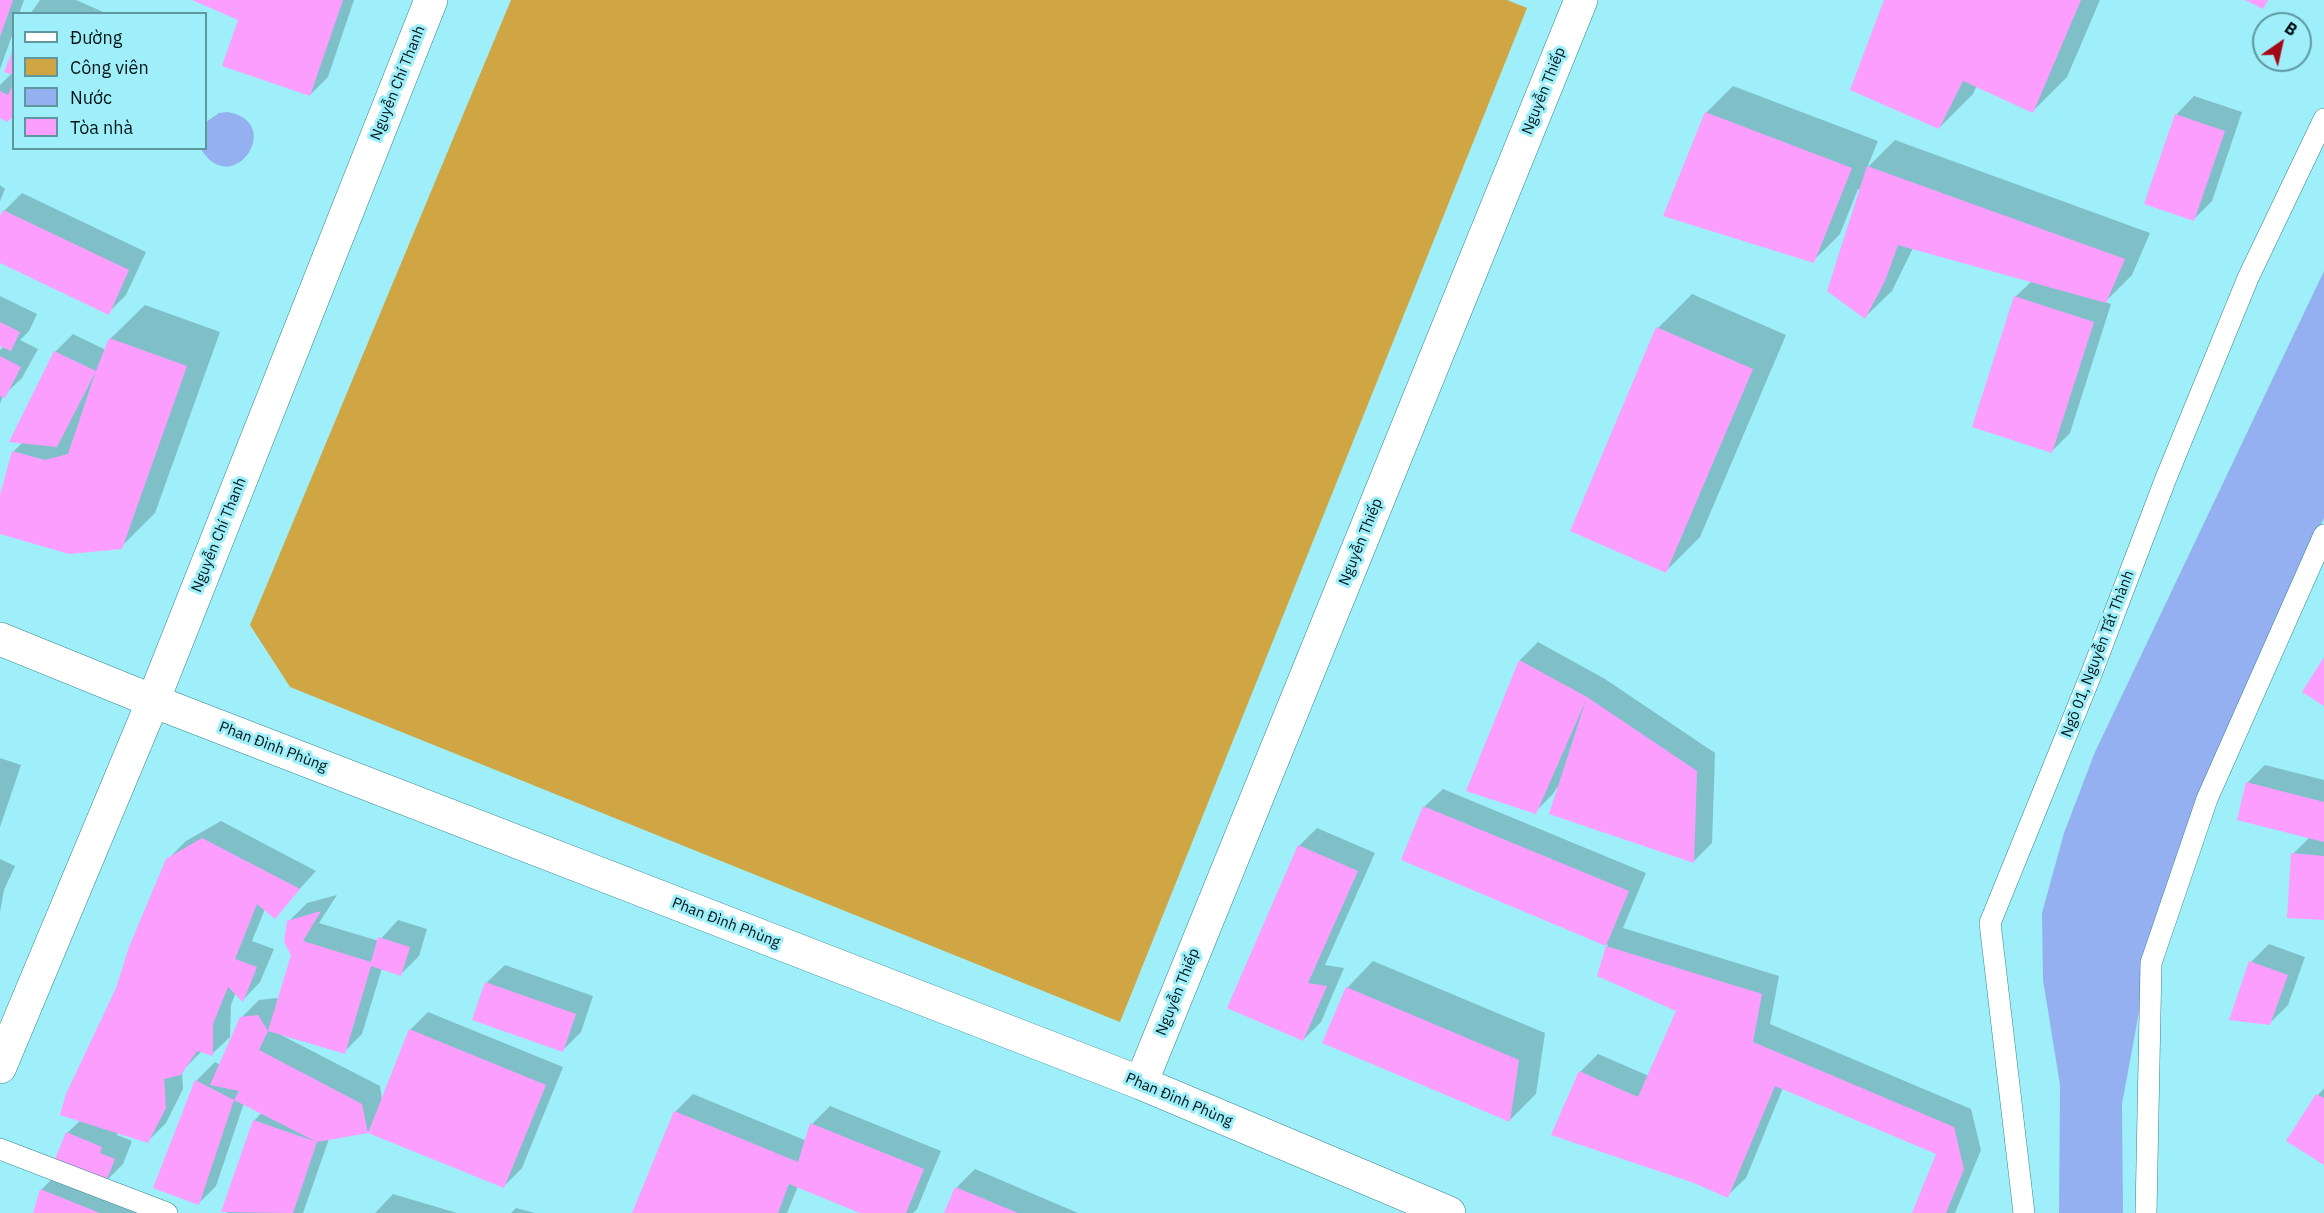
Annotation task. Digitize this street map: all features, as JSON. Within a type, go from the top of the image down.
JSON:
[{"type":"street","name":"Nguyễn Chí Thanh","points":[[0,1067],[153,701],[431,0]]},
{"type":"street","name":"Nguyễn Thiếp","points":[[1142,1083],[1581,0]]},
{"type":"street","name":"Phan Đình Phùng","points":[[0,639],[153,701],[1142,1083],[1449,1213]]},
{"type":"lane","name":"Ngõ 01, Nguyễn Tất Thành","points":[[2024,1213],[1990,923],[2092,672],[2166,478],[2244,289],[2324,119]]},
{"type":"lane","points":[[2146,1213],[2151,963],[2207,799],[2324,536]]},
{"type":"lane","points":[[0,1149],[167,1213]]},
{"type":"green space","points":[[511,0],[1507,0],[1527,8],[1120,1022],[290,687],[250,625]]},
{"type":"water","points":[[227,112],[244,119],[253,129],[253,142],[248,154],[239,163],[227,167],[213,163],[202,150],[207,150],[207,121],[219,113]]},
{"type":"water","points":[[2324,271],[2324,518],[2300,567],[2155,926],[2122,1104],[2123,1213],[2059,1213],[2060,1085],[2043,980],[2042,913],[2064,833],[2095,752]]},
{"type":"building","points":[[0,0],[13,0],[0,37]]},
{"type":"building","points":[[192,0],[343,0],[310,96],[222,66],[238,20]]},
{"type":"building","points":[[1884,0],[2081,0],[2033,113],[1963,81],[1939,129],[1850,90]]},
{"type":"building","points":[[2245,0],[2268,0],[2263,9]]},
{"type":"building","points":[[12,52],[12,74],[4,72]]},
{"type":"building","points":[[12,86],[12,118],[7,122],[0,118],[0,91],[8,95]]},
{"type":"building","points":[[1705,112],[1852,168],[1814,263],[1663,216]]},
{"type":"building","points":[[2175,114],[2225,131],[2194,221],[2144,204]]},
{"type":"building","points":[[1867,166],[2125,259],[2106,303],[1898,245],[1885,281],[1865,319],[1827,291]]},
{"type":"building","points":[[3,210],[129,270],[109,315],[0,263],[0,216]]},
{"type":"building","points":[[2014,296],[2094,322],[2052,453],[1972,427]]},
{"type":"building","points":[[0,322],[20,332],[11,351],[0,346]]},
{"type":"building","points":[[1656,327],[1753,369],[1666,573],[1570,531]]},
{"type":"building","points":[[109,338],[187,366],[122,549],[69,554],[0,534],[0,495],[12,451],[45,460],[68,454]]},
{"type":"building","points":[[54,351],[96,371],[57,447],[9,442]]},
{"type":"building","points":[[0,356],[21,367],[5,398],[0,396]]},
{"type":"building","points":[[2324,657],[2324,706],[2302,692]]},
{"type":"building","points":[[1519,660],[1587,697],[1697,771],[1694,863],[1549,814],[1586,700],[1536,814],[1466,791]]},
{"type":"building","points":[[2246,782],[2324,802],[2324,842],[2237,820]]},
{"type":"building","points":[[1423,806],[1629,891],[1606,946],[1401,860]]},
{"type":"building","points":[[202,838],[300,889],[275,919],[257,904],[235,959],[257,967],[243,1002],[228,987],[213,1024],[213,1056],[197,1051],[181,1075],[164,1079],[166,1108],[148,1143],[60,1115],[66,1094],[116,988],[129,947],[166,859]]},
{"type":"building","points":[[1298,845],[1358,871],[1308,983],[1327,986],[1303,1041],[1227,1008]]},
{"type":"building","points":[[2291,853],[2324,856],[2324,920],[2287,918]]},
{"type":"building","points":[[321,911],[303,941],[371,962],[378,937],[410,947],[401,976],[371,966],[345,1054],[268,1031],[291,955],[284,942],[287,921]]},
{"type":"building","points":[[1606,946],[1762,994],[1753,1042],[1954,1127],[1964,1169],[1946,1213],[1912,1213],[1936,1154],[1775,1086],[1728,1198],[1694,1183],[1551,1135],[1579,1071],[1638,1097],[1676,1011],[1597,976]]},
{"type":"building","points":[[2249,961],[2288,975],[2270,1025],[2229,1020]]},
{"type":"building","points":[[485,982],[576,1014],[563,1052],[472,1020]]},
{"type":"building","points":[[1346,987],[1519,1060],[1510,1122],[1322,1043]]},
{"type":"building","points":[[258,1015],[268,1031],[259,1050],[362,1104],[368,1133],[317,1142],[234,1100],[239,1091],[210,1085],[240,1017]]},
{"type":"building","points":[[409,1029],[546,1085],[504,1188],[368,1133]]},
{"type":"building","points":[[195,1080],[234,1100],[199,1205],[153,1188]]},
{"type":"building","points":[[2316,1094],[2324,1098],[2324,1165],[2286,1141]]},
{"type":"building","points":[[674,1111],[798,1162],[810,1123],[924,1169],[906,1213],[860,1213],[789,1184],[778,1213],[632,1213]]},
{"type":"building","points":[[253,1120],[317,1142],[293,1213],[221,1212]]},
{"type":"building","points":[[66,1132],[102,1147],[100,1153],[115,1159],[105,1184],[53,1164]]},
{"type":"building","points":[[955,1187],[1018,1213],[944,1213]]},
{"type":"building","points":[[40,1189],[100,1213],[33,1213]]}]
